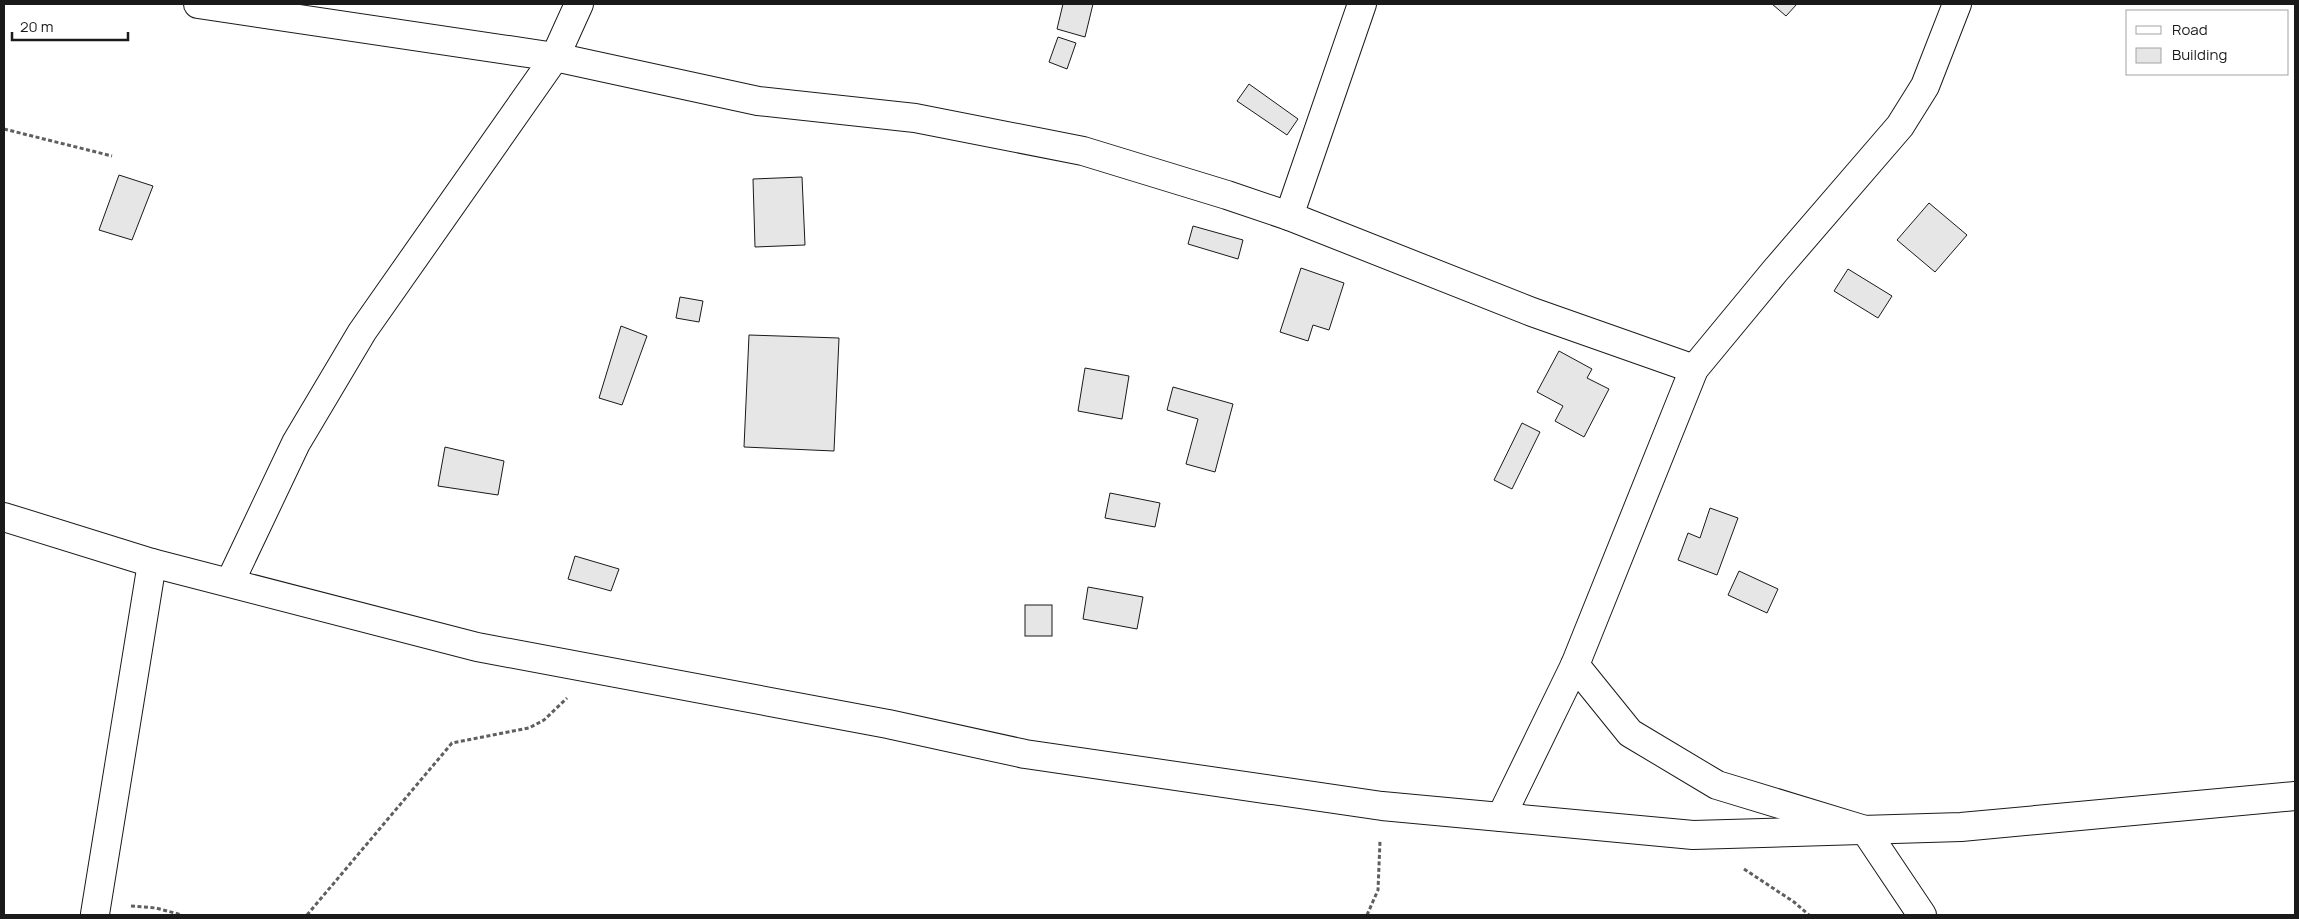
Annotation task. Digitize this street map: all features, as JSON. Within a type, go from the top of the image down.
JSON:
[{"type":"street","points":[[198,4],[555,57],[758,101],[915,118],[1083,151],[1290,216],[1532,312],[1694,369]]},
{"type":"street","points":[[230,582],[296,443],[362,332],[555,57],[579,4]]},
{"type":"street","points":[[1290,216],[1362,4]]},
{"type":"street","points":[[1501,817],[1575,665],[1694,369],[1775,271],[1900,126],[1925,86],[1957,4]]},
{"type":"street","points":[[4,517],[152,563],[477,647],[888,724],[1025,754],[1382,806],[1693,835],[1961,827],[2295,796]]},
{"type":"street","points":[[95,914],[152,563]]},
{"type":"street","points":[[1575,665],[1630,733],[1718,785],[1865,830],[1922,915]]},
{"type":"path","points":[[4,129],[112,156]]},
{"type":"path","points":[[307,915],[396,812],[447,748],[460,740],[520,730],[544,720],[560,706],[591,668]]},
{"type":"path","points":[[1367,915],[1378,890],[1382,806]]},
{"type":"path","points":[[1740,866],[1794,902],[1808,915]]},
{"type":"path","points":[[95,914],[122,905],[156,908],[182,915]]},
{"type":"building","points":[[1063,4],[1093,4],[1085,37],[1057,29]]},
{"type":"building","points":[[1772,4],[1797,4],[1786,16]]},
{"type":"building","points":[[1058,37],[1076,43],[1067,69],[1049,62]]},
{"type":"building","points":[[1249,84],[1298,119],[1287,135],[1237,101]]},
{"type":"building","points":[[119,175],[153,186],[132,240],[99,230]]},
{"type":"building","points":[[802,177],[805,245],[755,247],[753,179]]},
{"type":"building","points":[[1929,203],[1967,235],[1935,272],[1897,240]]},
{"type":"building","points":[[1193,226],[1243,240],[1238,259],[1188,244]]},
{"type":"building","points":[[1301,268],[1344,283],[1329,330],[1313,325],[1308,341],[1280,332]]},
{"type":"building","points":[[1848,269],[1892,296],[1878,318],[1834,291]]},
{"type":"building","points":[[680,297],[703,301],[699,322],[676,318]]},
{"type":"building","points":[[621,326],[647,336],[622,405],[599,398]]},
{"type":"building","points":[[749,335],[839,338],[834,451],[744,447]]},
{"type":"building","points":[[1559,351],[1592,369],[1587,378],[1609,389],[1584,437],[1555,421],[1563,406],[1537,392]]},
{"type":"building","points":[[1085,368],[1129,376],[1122,419],[1078,411]]},
{"type":"building","points":[[1173,387],[1233,404],[1215,472],[1186,464],[1198,419],[1167,410]]},
{"type":"building","points":[[1522,423],[1540,432],[1512,489],[1494,480]]},
{"type":"building","points":[[445,447],[504,461],[498,495],[438,486]]},
{"type":"building","points":[[1110,493],[1160,503],[1155,527],[1105,518]]},
{"type":"building","points":[[1710,508],[1738,518],[1717,575],[1678,560],[1688,533],[1700,538]]},
{"type":"building","points":[[575,556],[619,569],[611,591],[568,579]]},
{"type":"building","points":[[1739,571],[1778,589],[1767,613],[1728,595]]},
{"type":"building","points":[[1088,587],[1143,597],[1137,629],[1083,619]]},
{"type":"building","points":[[1025,605],[1052,605],[1052,636],[1025,636]]}]
